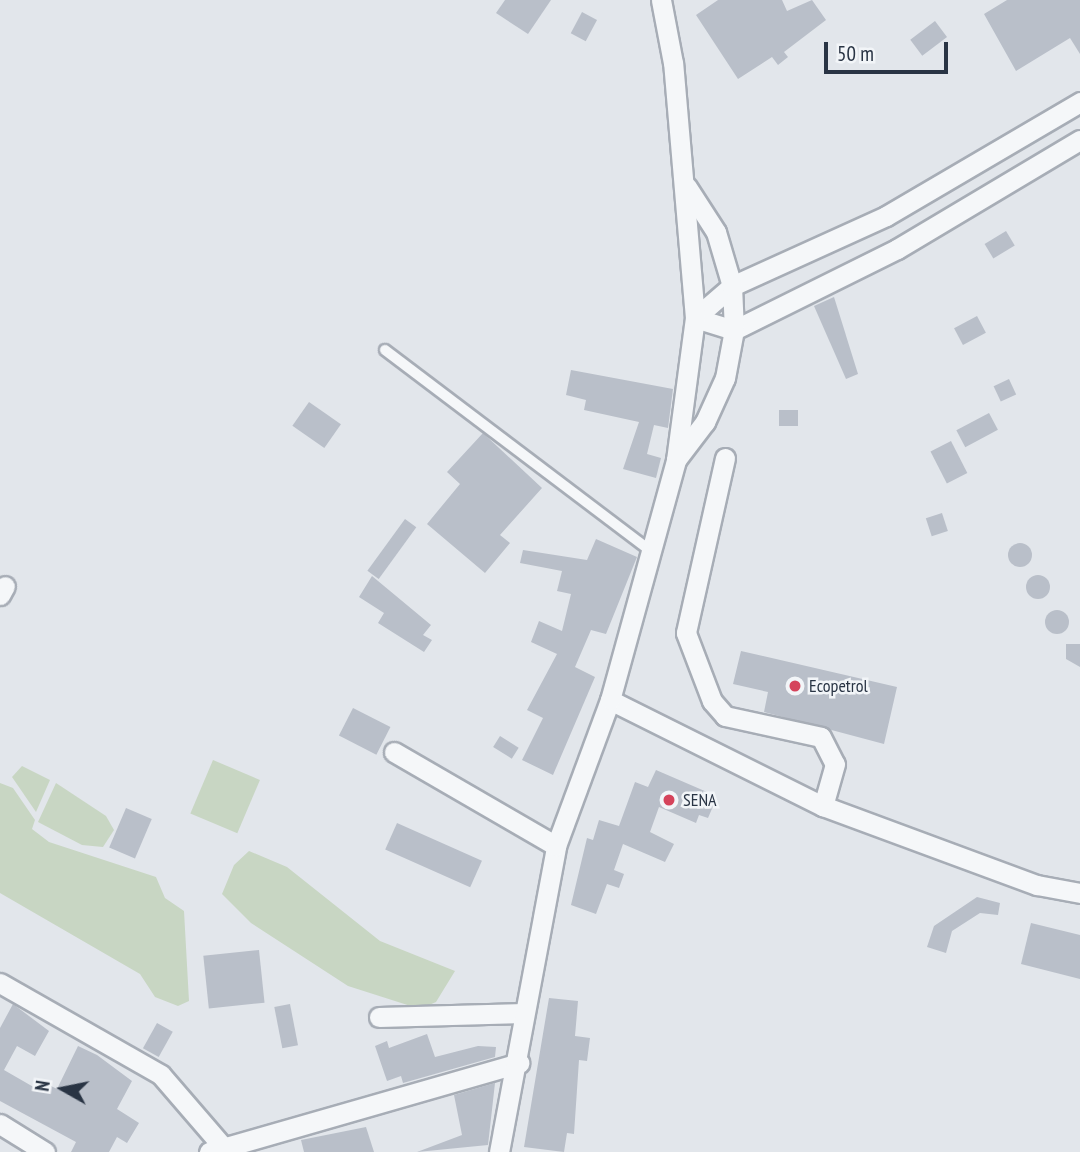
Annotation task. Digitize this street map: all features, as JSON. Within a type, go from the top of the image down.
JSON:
[{"type":"street","points":[[499,1152],[519,1063],[524,1013],[556,846],[610,700],[676,460],[695,318],[686,185],[661,0]]},
{"type":"street","points":[[695,318],[732,286],[886,216],[1035,133],[1080,102]]},
{"type":"street","points":[[1035,133],[1055,158]]},
{"type":"street","points":[[695,318],[734,330],[897,249],[1055,158],[1080,140]]},
{"type":"street","points":[[676,460],[705,422],[725,378],[734,330],[732,286],[716,233],[686,185]]},
{"type":"street","points":[[725,458],[686,633],[712,701],[725,716],[821,737],[835,764],[823,806]]},
{"type":"street","points":[[610,700],[823,806],[1037,885],[1080,893]]},
{"type":"street","points":[[394,752],[556,846]]},
{"type":"street","points":[[0,983],[161,1075],[217,1150],[519,1063]]},
{"type":"street","points":[[379,1017],[524,1013]]},
{"type":"street","points":[[0,1124],[45,1152]]},
{"type":"lane","points":[[385,350],[651,551]]},
{"type":"green space","points":[[213,760],[260,780],[237,833],[190,813]]},
{"type":"green space","points":[[22,766],[50,780],[36,812],[12,777]]},
{"type":"green space","points":[[0,783],[13,788],[35,820],[32,829],[49,842],[156,877],[165,898],[184,911],[189,1001],[178,1006],[155,997],[140,974],[0,893]]},
{"type":"green space","points":[[56,783],[106,816],[114,830],[103,847],[82,845],[38,822]]},
{"type":"green space","points":[[249,851],[287,867],[380,941],[455,971],[436,1002],[420,1009],[348,986],[251,923],[222,894],[234,865]]},
{"type":"building","points":[[505,0],[551,0],[528,34],[496,13]]},
{"type":"building","points":[[718,0],[782,0],[787,11],[812,0],[826,20],[784,52],[788,57],[778,65],[772,57],[738,79],[696,15]]},
{"type":"building","points":[[1007,0],[1080,0],[1080,54],[1070,38],[1016,71],[984,14]]},
{"type":"building","points":[[582,12],[597,20],[586,41],[571,33]]},
{"type":"building","points":[[935,21],[947,37],[922,56],[910,40]]},
{"type":"building","points":[[1006,231],[1015,246],[993,258],[985,244]]},
{"type":"building","points":[[834,297],[858,374],[846,379],[814,306]]},
{"type":"building","points":[[977,316],[986,333],[963,345],[954,328]]},
{"type":"building","points":[[571,370],[673,389],[668,428],[654,425],[647,454],[661,458],[656,478],[623,469],[639,422],[584,410],[586,400],[566,395]]},
{"type":"building","points":[[1009,379],[1016,394],[1001,402],[994,386]]},
{"type":"building","points":[[309,402],[341,424],[324,448],[292,426]]},
{"type":"building","points":[[779,410],[798,410],[798,426],[779,426]]},
{"type":"building","points":[[989,413],[998,430],[965,447],[956,430]]},
{"type":"building","points":[[483,433],[542,488],[500,535],[510,543],[485,573],[427,524],[460,484],[447,472]]},
{"type":"building","points":[[951,441],[967,473],[947,484],[931,451]]},
{"type":"building","points":[[942,513],[948,531],[932,536],[926,518]]},
{"type":"building","points":[[405,519],[416,527],[379,579],[367,571]]},
{"type":"building","points":[[596,539],[637,557],[606,634],[591,630],[575,667],[595,677],[553,775],[522,760],[543,718],[527,710],[557,654],[531,642],[539,621],[562,631],[571,594],[557,591],[562,571],[520,563],[523,550],[587,560]]},
{"type":"building","points":[[1020,543],[1029,546],[1032,555],[1029,564],[1020,567],[1011,564],[1008,555],[1011,546]]},
{"type":"building","points":[[1038,575],[1047,578],[1050,587],[1047,596],[1038,599],[1029,596],[1026,587],[1029,578]]},
{"type":"building","points":[[372,576],[431,625],[423,635],[432,640],[424,652],[378,623],[384,613],[359,597]]},
{"type":"building","points":[[1057,610],[1068,617],[1069,622],[1062,633],[1057,634],[1046,627],[1045,622],[1052,611]]},
{"type":"building","points":[[1066,644],[1080,644],[1080,667],[1066,659]]},
{"type":"building","points":[[741,651],[897,687],[884,744],[764,712],[768,692],[733,684]]},
{"type":"building","points":[[353,708],[390,727],[376,755],[339,736]]},
{"type":"building","points":[[500,736],[519,748],[512,759],[493,747]]},
{"type":"building","points":[[656,770],[707,792],[704,800],[714,804],[708,818],[699,815],[696,823],[659,807],[650,832],[674,844],[665,862],[623,844],[614,870],[624,874],[619,888],[607,884],[596,914],[571,905],[587,838],[593,840],[599,820],[619,826],[635,782],[648,787]]},
{"type":"building","points":[[126,808],[152,819],[135,859],[109,848]]},
{"type":"building","points":[[397,823],[482,861],[470,887],[385,849]]},
{"type":"building","points":[[977,897],[1000,903],[998,915],[980,913],[952,931],[946,953],[927,947],[934,926]]},
{"type":"building","points":[[1031,923],[1080,935],[1080,979],[1021,964]]},
{"type":"building","points":[[259,950],[265,1003],[209,1009],[203,956]]},
{"type":"building","points":[[549,998],[578,1001],[575,1036],[590,1038],[587,1061],[579,1060],[574,1134],[567,1133],[564,1152],[524,1147]]},
{"type":"building","points":[[13,1004],[49,1031],[35,1056],[17,1046],[4,1070],[37,1089],[41,1081],[57,1089],[78,1046],[97,1055],[132,1081],[117,1109],[139,1123],[127,1143],[117,1137],[109,1152],[71,1152],[76,1142],[0,1101],[0,1028]]},
{"type":"building","points":[[290,1004],[298,1045],[282,1048],[274,1007]]},
{"type":"building","points":[[157,1023],[173,1032],[159,1057],[143,1048]]},
{"type":"building","points":[[427,1034],[435,1057],[478,1046],[496,1047],[495,1057],[403,1083],[401,1076],[387,1081],[375,1046],[387,1041],[389,1048]]},
{"type":"building","points":[[495,1083],[488,1145],[417,1152],[462,1135],[454,1095]]},
{"type":"building","points":[[366,1127],[374,1152],[304,1152],[301,1140]]},
{"type":"place","name":"Ecopetrol","points":[[795,686]]},
{"type":"place","name":"SENA","points":[[669,800]]}]
